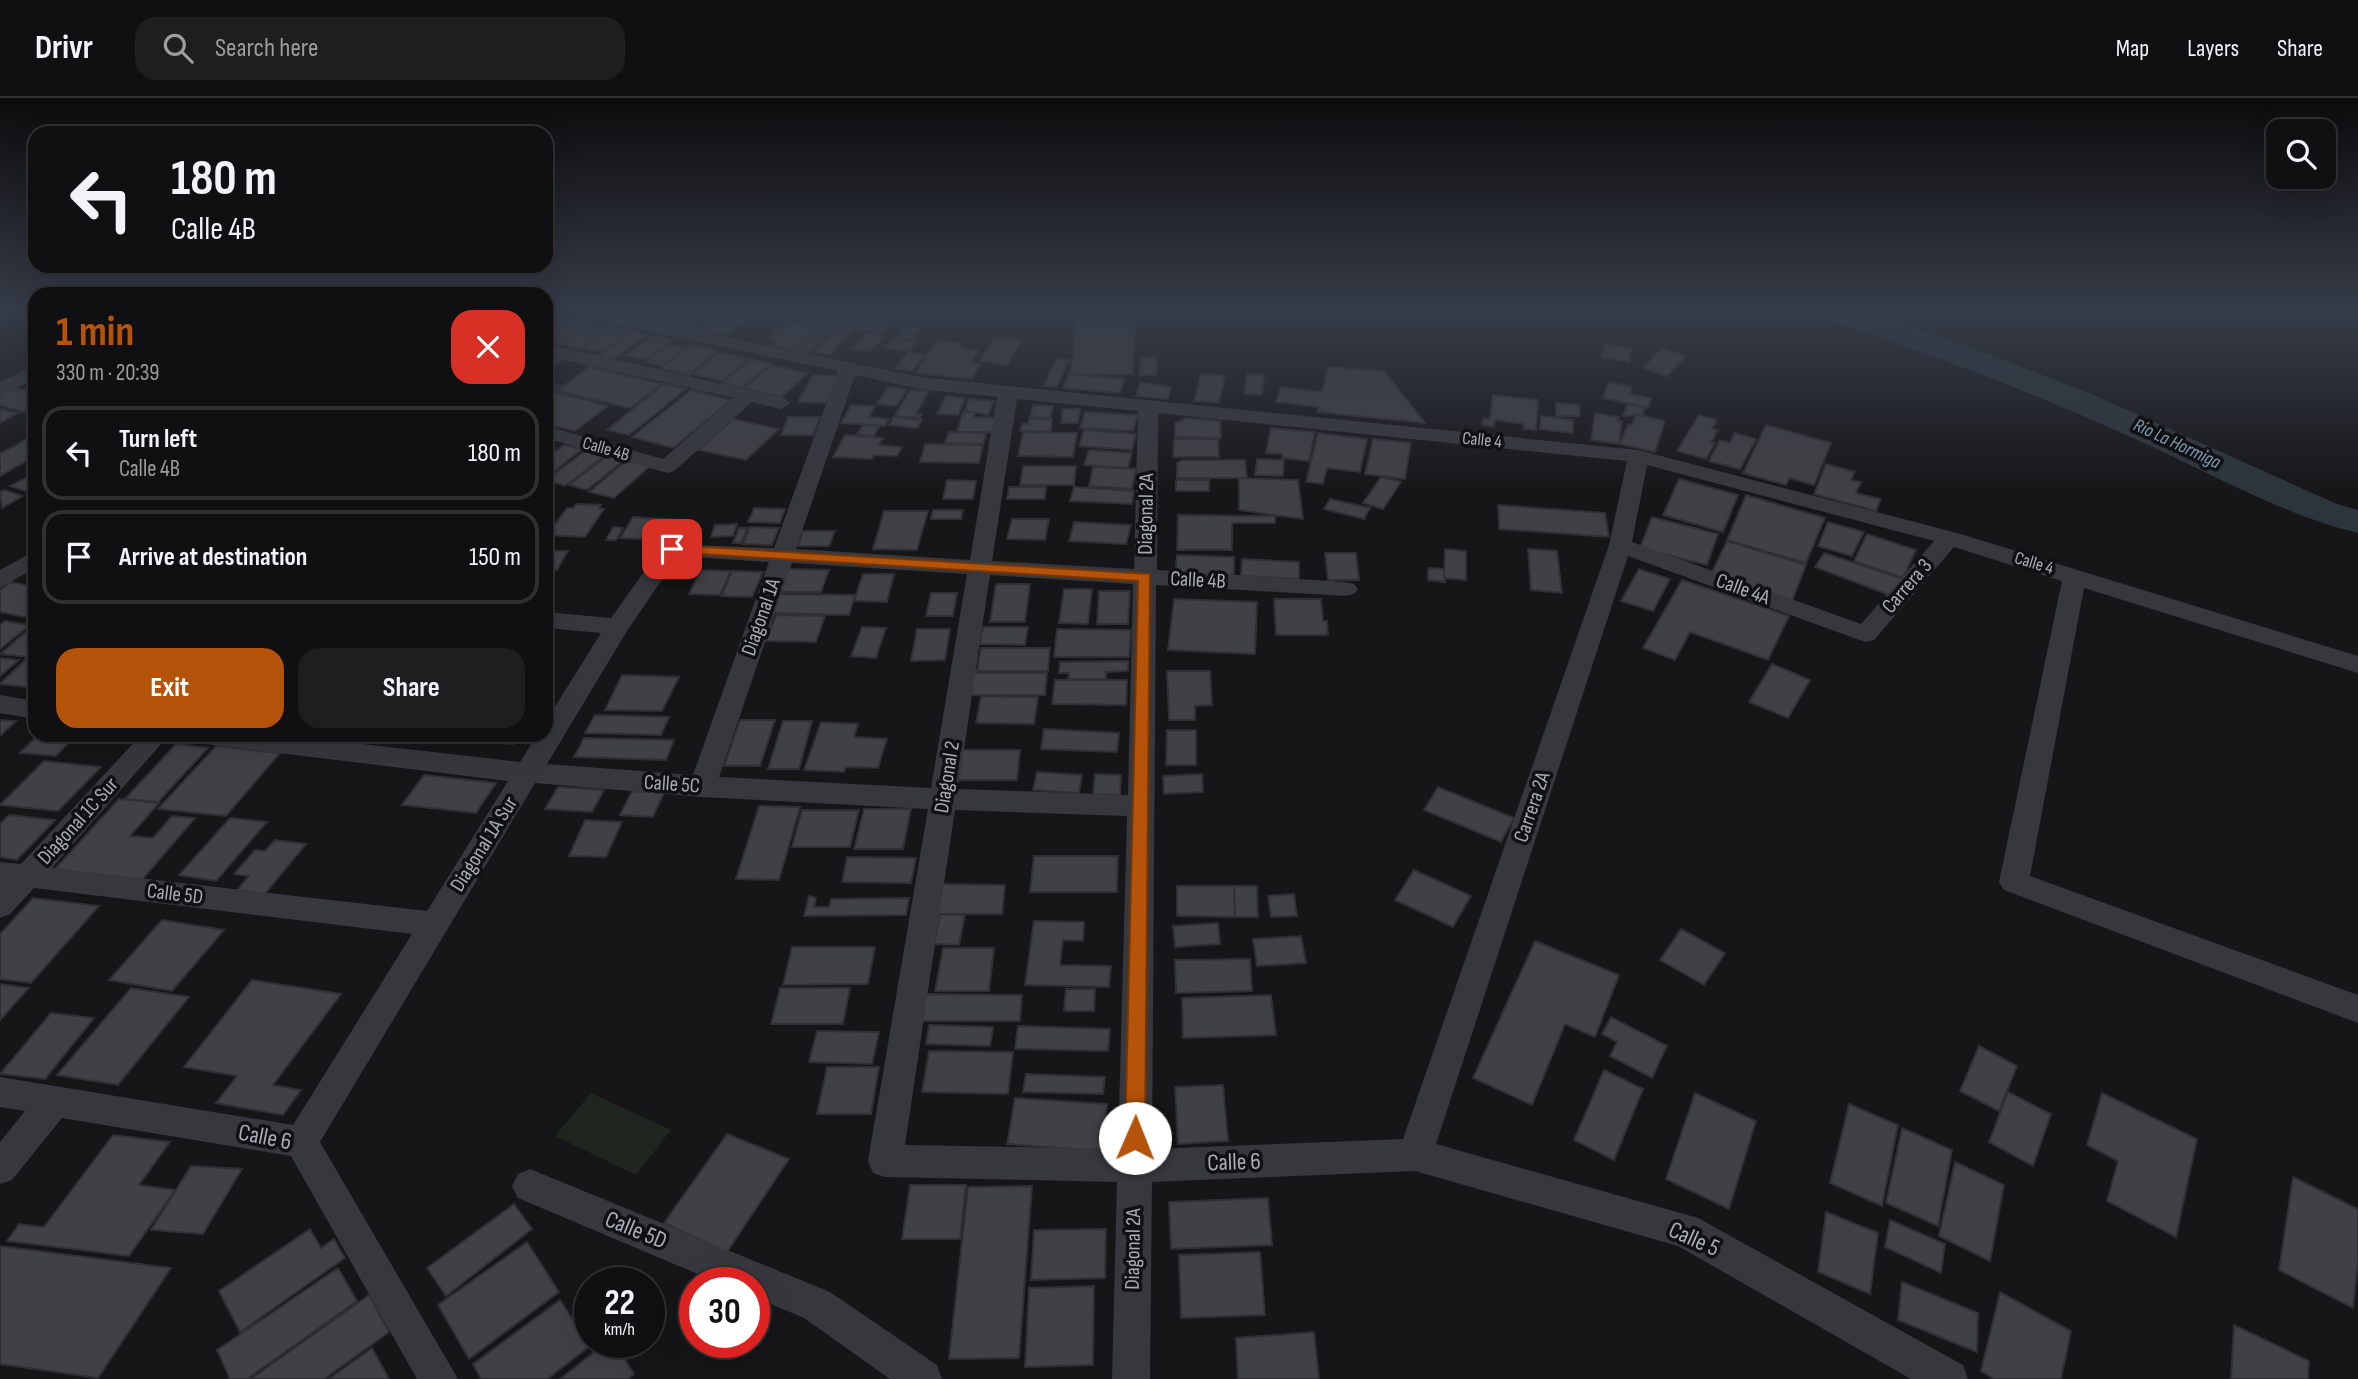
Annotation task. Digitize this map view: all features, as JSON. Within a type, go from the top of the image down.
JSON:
[{"type":"street","points":[[646,373],[781,403]]},
{"type":"street","name":"Diagonal 1A","points":[[702,787],[847,373]]},
{"type":"street","name":"Calle 4","points":[[867,373],[920,383],[1639,456],[1949,538],[2358,665]]},
{"type":"street","points":[[0,390],[28,375]]},
{"type":"street","name":"Diagonal 2","points":[[885,1161],[1008,392]]},
{"type":"street","name":"Calle 4B","points":[[553,434],[667,467],[748,396]]},
{"type":"street","name":"Diagonal 2A","points":[[1130,1379],[1149,405]]},
{"type":"street","name":"Carrera 2A","points":[[1415,1155],[1620,545],[1639,456]]},
{"type":"street","name":"Carrera 3","points":[[1866,634],[1949,538]]},
{"type":"street","name":"Calle 4A","points":[[1620,545],[1866,634]]},
{"type":"street","name":"Calle 4B","points":[[672,549],[1346,589]]},
{"type":"street","name":"Diagonal 1A Sur","points":[[553,733],[617,627],[672,549]]},
{"type":"street","points":[[0,581],[28,565]]},
{"type":"street","points":[[2075,575],[2014,882],[2358,1009]]},
{"type":"street","points":[[553,621],[617,627]]},
{"type":"street","points":[[0,704],[28,709]]},
{"type":"street","name":"Diagonal 1C Sur","points":[[0,906],[14,875],[149,742]]},
{"type":"street","name":"Calle 5C","points":[[266,742],[529,773],[702,787],[943,800],[1141,806]]},
{"type":"street","name":"Diagonal 1A Sur","points":[[301,1142],[548,742]]},
{"type":"street","name":"Calle 5D","points":[[14,875],[433,924]]},
{"type":"street","name":"Calle 6","points":[[0,1092],[301,1142],[439,1379]]},
{"type":"street","points":[[0,1168],[55,1101]]},
{"type":"street","name":"Calle 6","points":[[885,1161],[1134,1166],[1415,1155]]},
{"type":"street","name":"Calle 5","points":[[1415,1155],[1685,1230],[1949,1379]]},
{"type":"street","name":"Calle 5D","points":[[530,1186],[817,1305],[923,1379]]},
{"type":"shaded area","points":[[591,1093],[671,1130],[636,1175],[555,1136]]},
{"type":"building","points":[[581,373],[613,373],[661,384],[630,408],[557,391]]},
{"type":"building","points":[[694,373],[732,373],[722,381]]},
{"type":"building","points":[[734,373],[760,373],[742,388],[722,383]]},
{"type":"building","points":[[762,373],[808,373],[782,397],[744,388]]},
{"type":"building","points":[[916,373],[975,373],[972,379]]},
{"type":"building","points":[[1050,373],[1063,373],[1057,387],[1044,386]]},
{"type":"building","points":[[1070,373],[1133,373],[1133,374]]},
{"type":"building","points":[[1140,373],[1156,373],[1156,375],[1140,375]]},
{"type":"building","points":[[1327,373],[1385,373],[1425,423],[1317,412],[1319,407],[1276,402],[1280,387],[1322,392]]},
{"type":"building","points":[[1069,374],[1125,379],[1120,393],[1063,388]]},
{"type":"building","points":[[1201,374],[1225,376],[1219,403],[1194,401]]},
{"type":"building","points":[[1247,374],[1264,375],[1262,395],[1244,394]]},
{"type":"building","points":[[813,375],[840,376],[826,403],[798,402]]},
{"type":"building","points":[[1140,382],[1171,387],[1168,399],[1136,396]]},
{"type":"building","points":[[1609,382],[1632,387],[1630,394],[1651,398],[1648,408],[1603,398]]},
{"type":"building","points":[[664,384],[686,389],[629,435],[607,430]]},
{"type":"building","points":[[13,387],[28,391],[28,410],[23,412],[0,405],[0,394]]},
{"type":"building","points":[[888,387],[907,389],[896,406],[877,404]]},
{"type":"building","points":[[691,390],[731,400],[673,448],[632,437]]},
{"type":"building","points":[[910,390],[929,391],[916,414],[922,414],[920,418],[895,416]]},
{"type":"building","points":[[553,394],[608,406],[575,431],[553,426]]},
{"type":"building","points":[[1493,395],[1538,400],[1536,430],[1524,429],[1524,424],[1495,420],[1494,427],[1482,425],[1483,418],[1490,419]]},
{"type":"building","points":[[946,396],[965,398],[958,415],[937,414]]},
{"type":"building","points":[[969,399],[994,401],[988,415],[965,410]]},
{"type":"building","points":[[1556,403],[1579,405],[1580,416],[1556,416]]},
{"type":"building","points":[[1628,404],[1645,408],[1642,415],[1623,416]]},
{"type":"building","points":[[851,405],[875,406],[869,417],[889,419],[885,426],[841,423]]},
{"type":"building","points":[[1033,405],[1053,406],[1050,418],[1030,417]]},
{"type":"building","points":[[0,409],[18,413],[0,423]]},
{"type":"building","points":[[1063,409],[1080,409],[1078,423],[1061,423]]},
{"type":"building","points":[[963,412],[975,412],[974,417],[996,418],[993,432],[957,432]]},
{"type":"building","points":[[1085,412],[1138,415],[1133,431],[1080,428]]},
{"type":"building","points":[[1595,413],[1619,417],[1618,421],[1622,421],[1619,444],[1591,440]]},
{"type":"building","points":[[1636,414],[1665,421],[1655,452],[1620,444],[1628,424],[1632,425]]},
{"type":"building","points":[[1699,415],[1717,420],[1712,429],[1718,430],[1711,442],[1715,443],[1706,459],[1677,451]]},
{"type":"building","points":[[1541,416],[1573,420],[1573,433],[1540,429]]},
{"type":"building","points":[[788,417],[820,417],[813,435],[781,435]]},
{"type":"building","points":[[893,417],[922,420],[917,428],[889,425]]},
{"type":"building","points":[[1186,418],[1220,421],[1221,438],[1175,437],[1175,423]]},
{"type":"building","points":[[733,419],[779,429],[746,460],[699,450]]},
{"type":"building","points":[[1029,419],[1052,419],[1051,431],[1020,431],[1022,424],[1028,424]]},
{"type":"building","points":[[863,425],[879,426],[874,436],[857,434]]},
{"type":"building","points":[[1766,425],[1831,443],[1814,485],[1789,478],[1786,485],[1743,473]]},
{"type":"building","points":[[1271,428],[1315,432],[1309,461],[1266,453]]},
{"type":"building","points":[[1084,430],[1136,434],[1132,450],[1079,446]]},
{"type":"building","points":[[949,432],[986,433],[983,444],[945,443]]},
{"type":"building","points":[[1023,432],[1077,433],[1073,457],[1018,456]]},
{"type":"building","points":[[1318,433],[1367,439],[1360,472],[1327,468],[1323,484],[1306,482]]},
{"type":"building","points":[[1735,433],[1756,439],[1740,469],[1709,461],[1720,440],[1730,443]]},
{"type":"building","points":[[845,435],[883,438],[879,445],[902,447],[897,456],[874,455],[872,459],[833,457]]},
{"type":"building","points":[[28,438],[28,460],[0,476],[0,454]]},
{"type":"building","points":[[1174,439],[1218,439],[1219,457],[1173,457]]},
{"type":"building","points":[[1373,439],[1411,443],[1405,479],[1365,474]]},
{"type":"building","points":[[925,444],[983,445],[979,463],[920,462]]},
{"type":"building","points":[[564,445],[582,449],[553,472],[553,453]]},
{"type":"building","points":[[1089,450],[1132,453],[1128,468],[1084,465]]},
{"type":"building","points":[[585,451],[604,456],[565,486],[553,482],[553,475]]},
{"type":"building","points":[[607,456],[624,460],[587,490],[569,485]]},
{"type":"building","points":[[1257,459],[1284,460],[1283,476],[1255,475]]},
{"type":"building","points":[[1182,460],[1245,460],[1247,478],[1177,478],[1177,463]]},
{"type":"building","points":[[626,461],[650,466],[614,498],[589,492]]},
{"type":"building","points":[[1826,464],[1855,472],[1851,480],[1861,482],[1856,493],[1881,499],[1876,511],[1814,494]]},
{"type":"building","points":[[1023,466],[1076,466],[1074,485],[1020,485]]},
{"type":"building","points":[[1093,467],[1136,469],[1132,489],[1089,486]]},
{"type":"building","points":[[27,477],[28,477],[28,492],[10,486]]},
{"type":"building","points":[[1381,477],[1401,482],[1383,509],[1363,503]]},
{"type":"building","points":[[1239,478],[1298,480],[1303,519],[1239,510]]},
{"type":"building","points":[[1679,479],[1738,495],[1723,532],[1663,515]]},
{"type":"building","points":[[947,480],[976,481],[973,499],[943,499]]},
{"type":"building","points":[[1176,480],[1209,480],[1209,491],[1176,491]]},
{"type":"building","points":[[1009,487],[1046,487],[1045,499],[1007,499]]},
{"type":"building","points":[[1074,487],[1134,491],[1132,504],[1070,501]]},
{"type":"building","points":[[4,490],[23,496],[2,508],[0,492]]},
{"type":"building","points":[[1746,495],[1825,518],[1806,563],[1727,540]]},
{"type":"building","points":[[1330,499],[1370,508],[1364,519],[1324,509]]},
{"type":"building","points":[[576,504],[601,505],[599,508],[604,509],[585,537],[553,535],[553,527],[567,508],[573,508]]},
{"type":"building","points":[[1498,505],[1605,513],[1609,537],[1499,529]]},
{"type":"building","points":[[754,508],[785,509],[780,523],[748,522]]},
{"type":"building","points":[[933,510],[963,510],[961,519],[931,519]]},
{"type":"building","points":[[884,511],[928,511],[917,550],[873,549]]},
{"type":"building","points":[[1178,515],[1275,516],[1275,523],[1232,523],[1232,550],[1177,550]]},
{"type":"building","points":[[633,517],[678,520],[666,540],[620,538]]},
{"type":"building","points":[[1652,517],[1718,534],[1707,565],[1640,548]]},
{"type":"building","points":[[1012,519],[1049,519],[1045,540],[1007,539]]},
{"type":"building","points":[[1074,522],[1131,525],[1126,544],[1069,541]]},
{"type":"building","points":[[1828,522],[1864,532],[1852,556],[1818,546]]},
{"type":"building","points":[[737,524],[733,536],[711,537],[715,525]]},
{"type":"building","points":[[613,527],[623,528],[616,540],[606,540]]},
{"type":"building","points":[[750,527],[779,528],[772,545],[743,544]]},
{"type":"building","points":[[739,528],[748,528],[741,543],[733,543]]},
{"type":"building","points":[[803,531],[835,531],[829,546],[798,546]]},
{"type":"building","points":[[1867,534],[1916,550],[1903,578],[1854,561]]},
{"type":"building","points":[[1727,541],[1806,565],[1792,601],[1710,576]]},
{"type":"building","points":[[1445,549],[1466,551],[1466,580],[1444,578]]},
{"type":"building","points":[[1528,549],[1557,551],[1562,593],[1531,590]]},
{"type":"building","points":[[553,551],[568,551],[557,570],[553,570]]},
{"type":"building","points":[[1325,553],[1356,553],[1359,580],[1328,580]]},
{"type":"building","points":[[1824,553],[1904,579],[1892,596],[1815,567]]},
{"type":"building","points":[[1177,555],[1234,557],[1234,575],[1175,573]]},
{"type":"building","points":[[1242,559],[1299,562],[1299,579],[1241,576]]},
{"type":"building","points":[[1428,568],[1444,569],[1445,582],[1428,580]]},
{"type":"building","points":[[788,569],[829,570],[821,592],[779,592]]},
{"type":"building","points":[[1639,569],[1670,579],[1653,611],[1621,601]]},
{"type":"building","points":[[701,570],[731,571],[720,595],[689,594]]},
{"type":"building","points":[[732,571],[763,572],[752,597],[722,596]]},
{"type":"building","points":[[863,574],[894,574],[887,602],[854,601]]},
{"type":"building","points":[[1682,580],[1789,616],[1768,660],[1690,632],[1675,660],[1643,648]]},
{"type":"building","points":[[11,582],[28,586],[28,614],[24,617],[0,612],[0,590]]},
{"type":"building","points":[[996,584],[1030,584],[1025,622],[990,622]]},
{"type":"building","points":[[1064,589],[1092,589],[1088,624],[1059,623]]},
{"type":"building","points":[[1099,591],[1130,591],[1128,624],[1097,624]]},
{"type":"building","points":[[931,593],[957,593],[953,616],[926,616]]},
{"type":"building","points":[[778,594],[855,595],[849,615],[770,613]]},
{"type":"building","points":[[1174,599],[1257,602],[1255,654],[1168,650]]},
{"type":"building","points":[[1274,599],[1321,599],[1323,621],[1327,621],[1328,635],[1276,635]]},
{"type":"building","points":[[776,615],[825,616],[816,642],[766,641]]},
{"type":"building","points":[[5,621],[28,627],[0,649],[0,625]]},
{"type":"building","points":[[862,627],[886,628],[876,658],[851,656]]},
{"type":"building","points":[[983,627],[1028,627],[1025,645],[980,644]]},
{"type":"building","points":[[917,629],[950,629],[945,660],[911,661]]},
{"type":"building","points":[[1057,629],[1131,630],[1129,657],[1054,657]]},
{"type":"building","points":[[28,630],[28,657],[0,654]]},
{"type":"building","points":[[981,648],[1050,648],[1048,671],[977,671]]},
{"type":"building","points":[[28,657],[28,687],[0,684]]},
{"type":"building","points":[[0,658],[19,660],[0,676]]},
{"type":"building","points":[[1128,661],[1128,671],[1106,672],[1106,679],[1068,679],[1069,673],[1059,673],[1060,662]]},
{"type":"building","points":[[1772,664],[1810,680],[1788,718],[1749,702]]},
{"type":"building","points":[[1167,671],[1210,671],[1212,705],[1195,706],[1195,720],[1169,720]]},
{"type":"building","points":[[974,673],[1047,673],[1045,695],[970,695]]},
{"type":"building","points":[[622,675],[679,677],[662,711],[605,710]]},
{"type":"building","points":[[1055,680],[1127,680],[1126,705],[1052,704]]},
{"type":"building","points":[[981,696],[1038,697],[1034,724],[976,723]]},
{"type":"building","points":[[595,715],[669,717],[661,735],[585,733]]},
{"type":"building","points":[[0,720],[16,721],[0,736]]},
{"type":"building","points":[[740,720],[775,720],[760,766],[724,766]]},
{"type":"building","points":[[783,721],[812,721],[799,769],[768,769]]},
{"type":"building","points":[[821,722],[858,724],[854,737],[887,739],[878,768],[846,767],[844,772],[804,770]]},
{"type":"building","points":[[1044,729],[1119,733],[1117,752],[1041,749]]},
{"type":"building","points":[[1167,730],[1196,730],[1196,765],[1166,765]]},
{"type":"building","points":[[584,738],[674,740],[666,760],[574,757]]},
{"type":"building","points":[[31,742],[69,742],[56,756],[20,753]]},
{"type":"building","points":[[176,744],[208,748],[158,802],[125,799]]},
{"type":"building","points":[[216,746],[280,753],[226,816],[158,809]]},
{"type":"building","points":[[960,750],[1020,750],[1017,780],[954,780]]},
{"type":"building","points":[[44,761],[101,767],[58,811],[0,805]]},
{"type":"building","points":[[1037,772],[1082,775],[1079,793],[1033,790]]},
{"type":"building","points":[[1095,774],[1121,775],[1120,795],[1093,794]]},
{"type":"building","points":[[1202,774],[1203,792],[1164,794],[1163,776]]},
{"type":"building","points":[[424,775],[496,783],[476,813],[402,805]]},
{"type":"building","points":[[558,787],[604,790],[592,812],[545,809]]},
{"type":"building","points":[[1438,787],[1514,818],[1501,842],[1424,810]]},
{"type":"building","points":[[632,791],[664,793],[653,817],[620,815]]},
{"type":"building","points":[[119,799],[159,803],[130,836],[153,838],[172,816],[195,818],[142,880],[53,871]]},
{"type":"building","points":[[759,806],[800,807],[779,880],[736,879]]},
{"type":"building","points":[[864,809],[911,809],[903,849],[854,849]]},
{"type":"building","points":[[802,810],[859,810],[850,847],[792,847]]},
{"type":"building","points":[[9,815],[55,820],[17,860],[0,857],[0,824]]},
{"type":"building","points":[[230,818],[267,822],[216,881],[179,875]]},
{"type":"building","points":[[585,820],[622,822],[606,857],[569,856]]},
{"type":"building","points":[[275,840],[306,844],[265,894],[237,890],[249,876],[234,874],[255,850],[265,851]]},
{"type":"building","points":[[1034,856],[1118,856],[1117,892],[1030,892]]},
{"type":"building","points":[[847,857],[916,858],[911,883],[842,882]]},
{"type":"building","points":[[1414,870],[1471,896],[1453,927],[1395,900]]},
{"type":"building","points":[[937,884],[1005,885],[1002,914],[932,914]]},
{"type":"building","points":[[1177,886],[1234,886],[1235,917],[1177,916]]},
{"type":"building","points":[[1234,886],[1257,886],[1258,917],[1235,917]]},
{"type":"building","points":[[1294,894],[1297,916],[1271,917],[1268,896]]},
{"type":"building","points":[[809,896],[816,898],[814,907],[829,907],[831,899],[909,898],[906,915],[804,916]]},
{"type":"building","points":[[33,898],[99,906],[31,983],[0,979],[0,934]]},
{"type":"building","points":[[940,914],[965,915],[959,945],[934,944]]},
{"type":"building","points":[[162,920],[224,930],[172,991],[109,980]]},
{"type":"building","points":[[1034,921],[1084,922],[1083,941],[1063,940],[1060,965],[1111,966],[1109,987],[1025,985]]},
{"type":"building","points":[[1218,923],[1220,944],[1175,947],[1173,926]]},
{"type":"building","points":[[1681,929],[1725,953],[1704,985],[1660,960]]},
{"type":"building","points":[[1301,936],[1306,963],[1257,966],[1253,939]]},
{"type":"building","points":[[1535,941],[1619,975],[1595,1037],[1565,1024],[1532,1105],[1473,1078]]},
{"type":"building","points":[[792,947],[875,947],[868,984],[783,985]]},
{"type":"building","points":[[943,948],[994,948],[989,991],[935,991]]},
{"type":"building","points":[[1250,959],[1252,991],[1176,993],[1175,960]]},
{"type":"building","points":[[252,980],[341,994],[273,1085],[301,1090],[283,1115],[216,1103],[237,1076],[184,1067]]},
{"type":"building","points":[[0,984],[29,988],[0,1020]]},
{"type":"building","points":[[131,988],[189,997],[118,1085],[57,1075]]},
{"type":"building","points":[[780,988],[850,988],[843,1024],[771,1024]]},
{"type":"building","points":[[1066,989],[1095,989],[1094,1011],[1064,1011]]},
{"type":"building","points":[[924,994],[1022,995],[1020,1021],[919,1021]]},
{"type":"building","points":[[1271,995],[1276,1035],[1183,1038],[1182,998]]},
{"type":"building","points":[[51,1013],[94,1018],[45,1079],[0,1074]]},
{"type":"building","points":[[1611,1017],[1667,1046],[1652,1078],[1610,1056],[1617,1042],[1602,1034]]},
{"type":"building","points":[[929,1025],[993,1027],[990,1046],[926,1044]]},
{"type":"building","points":[[1018,1026],[1110,1029],[1108,1051],[1015,1049]]},
{"type":"building","points":[[817,1031],[879,1032],[872,1064],[809,1062]]},
{"type":"building","points":[[1979,1046],[2017,1066],[1999,1111],[1960,1091]]},
{"type":"building","points":[[929,1051],[1013,1052],[1008,1094],[922,1092]]},
{"type":"building","points":[[827,1067],[879,1067],[871,1114],[817,1114]]},
{"type":"building","points":[[1604,1070],[1643,1089],[1614,1160],[1574,1140]]},
{"type":"building","points":[[1026,1074],[1105,1077],[1103,1094],[1023,1092]]},
{"type":"building","points":[[1223,1085],[1228,1141],[1178,1144],[1175,1087]]},
{"type":"building","points":[[2008,1092],[2051,1114],[2033,1166],[1989,1142]]},
{"type":"building","points":[[1695,1093],[1756,1121],[1729,1209],[1666,1179]]},
{"type":"building","points":[[2102,1093],[2197,1139],[2176,1237],[2107,1201],[2118,1161],[2087,1145]]},
{"type":"building","points":[[1015,1098],[1107,1104],[1101,1151],[1007,1144]]},
{"type":"building","points":[[1849,1104],[1898,1125],[1882,1206],[1830,1183]]},
{"type":"building","points":[[1902,1128],[1952,1150],[1938,1226],[1886,1203]]},
{"type":"building","points":[[727,1134],[789,1159],[727,1252],[664,1223]]},
{"type":"building","points":[[113,1135],[170,1142],[139,1185],[175,1190],[129,1256],[7,1241],[19,1224],[44,1227]]},
{"type":"building","points":[[1955,1162],[2004,1185],[1990,1261],[1939,1236]]},
{"type":"building","points":[[191,1166],[242,1169],[203,1234],[151,1230]]},
{"type":"building","points":[[2293,1177],[2358,1209],[2358,1262],[2353,1308],[2279,1270]]},
{"type":"building","points":[[910,1185],[966,1185],[960,1239],[902,1239]]},
{"type":"building","points":[[1032,1186],[1019,1358],[949,1359],[968,1187]]},
{"type":"building","points":[[1268,1198],[1272,1245],[1171,1249],[1169,1202]]},
{"type":"building","points":[[514,1204],[532,1229],[446,1296],[427,1268]]},
{"type":"building","points":[[1826,1212],[1878,1233],[1870,1294],[1818,1272]]},
{"type":"building","points":[[1890,1220],[1945,1244],[1941,1273],[1885,1247]]},
{"type":"building","points":[[310,1229],[321,1248],[334,1239],[345,1258],[240,1332],[219,1291]]},
{"type":"building","points":[[1106,1229],[1105,1278],[1031,1280],[1034,1230]]},
{"type":"building","points":[[527,1242],[559,1292],[469,1359],[438,1305]]},
{"type":"building","points":[[0,1246],[171,1268],[98,1378],[0,1364]]},
{"type":"building","points":[[1260,1252],[1265,1315],[1181,1318],[1179,1255]]},
{"type":"building","points":[[338,1268],[357,1301],[247,1379],[230,1379],[217,1350]]},
{"type":"building","points":[[1902,1282],[1978,1313],[1977,1352],[1898,1320]]},
{"type":"building","points":[[1094,1286],[1093,1365],[1025,1367],[1029,1288]]},
{"type":"building","points":[[2000,1292],[2071,1331],[2061,1379],[1994,1379],[1981,1371]]},
{"type":"building","points":[[369,1295],[389,1332],[324,1379],[251,1379]]},
{"type":"building","points":[[560,1300],[574,1321],[574,1358],[547,1379],[481,1379],[473,1364]]},
{"type":"building","points":[[2234,1325],[2309,1361],[2308,1379],[2231,1379]]},
{"type":"building","points":[[1314,1332],[1319,1379],[1238,1379],[1236,1338]]},
{"type":"building","points":[[372,1348],[389,1379],[329,1379]]},
{"type":"building","points":[[587,1358],[624,1358],[634,1374],[628,1379],[560,1379]]},
{"type":"waterway","name":"Río La Hormiga","points":[[2009,373],[2144,430],[2324,512],[2358,522]]},
{"type":"route","points":[[672,549],[1145,577],[1135,1138]]}]
